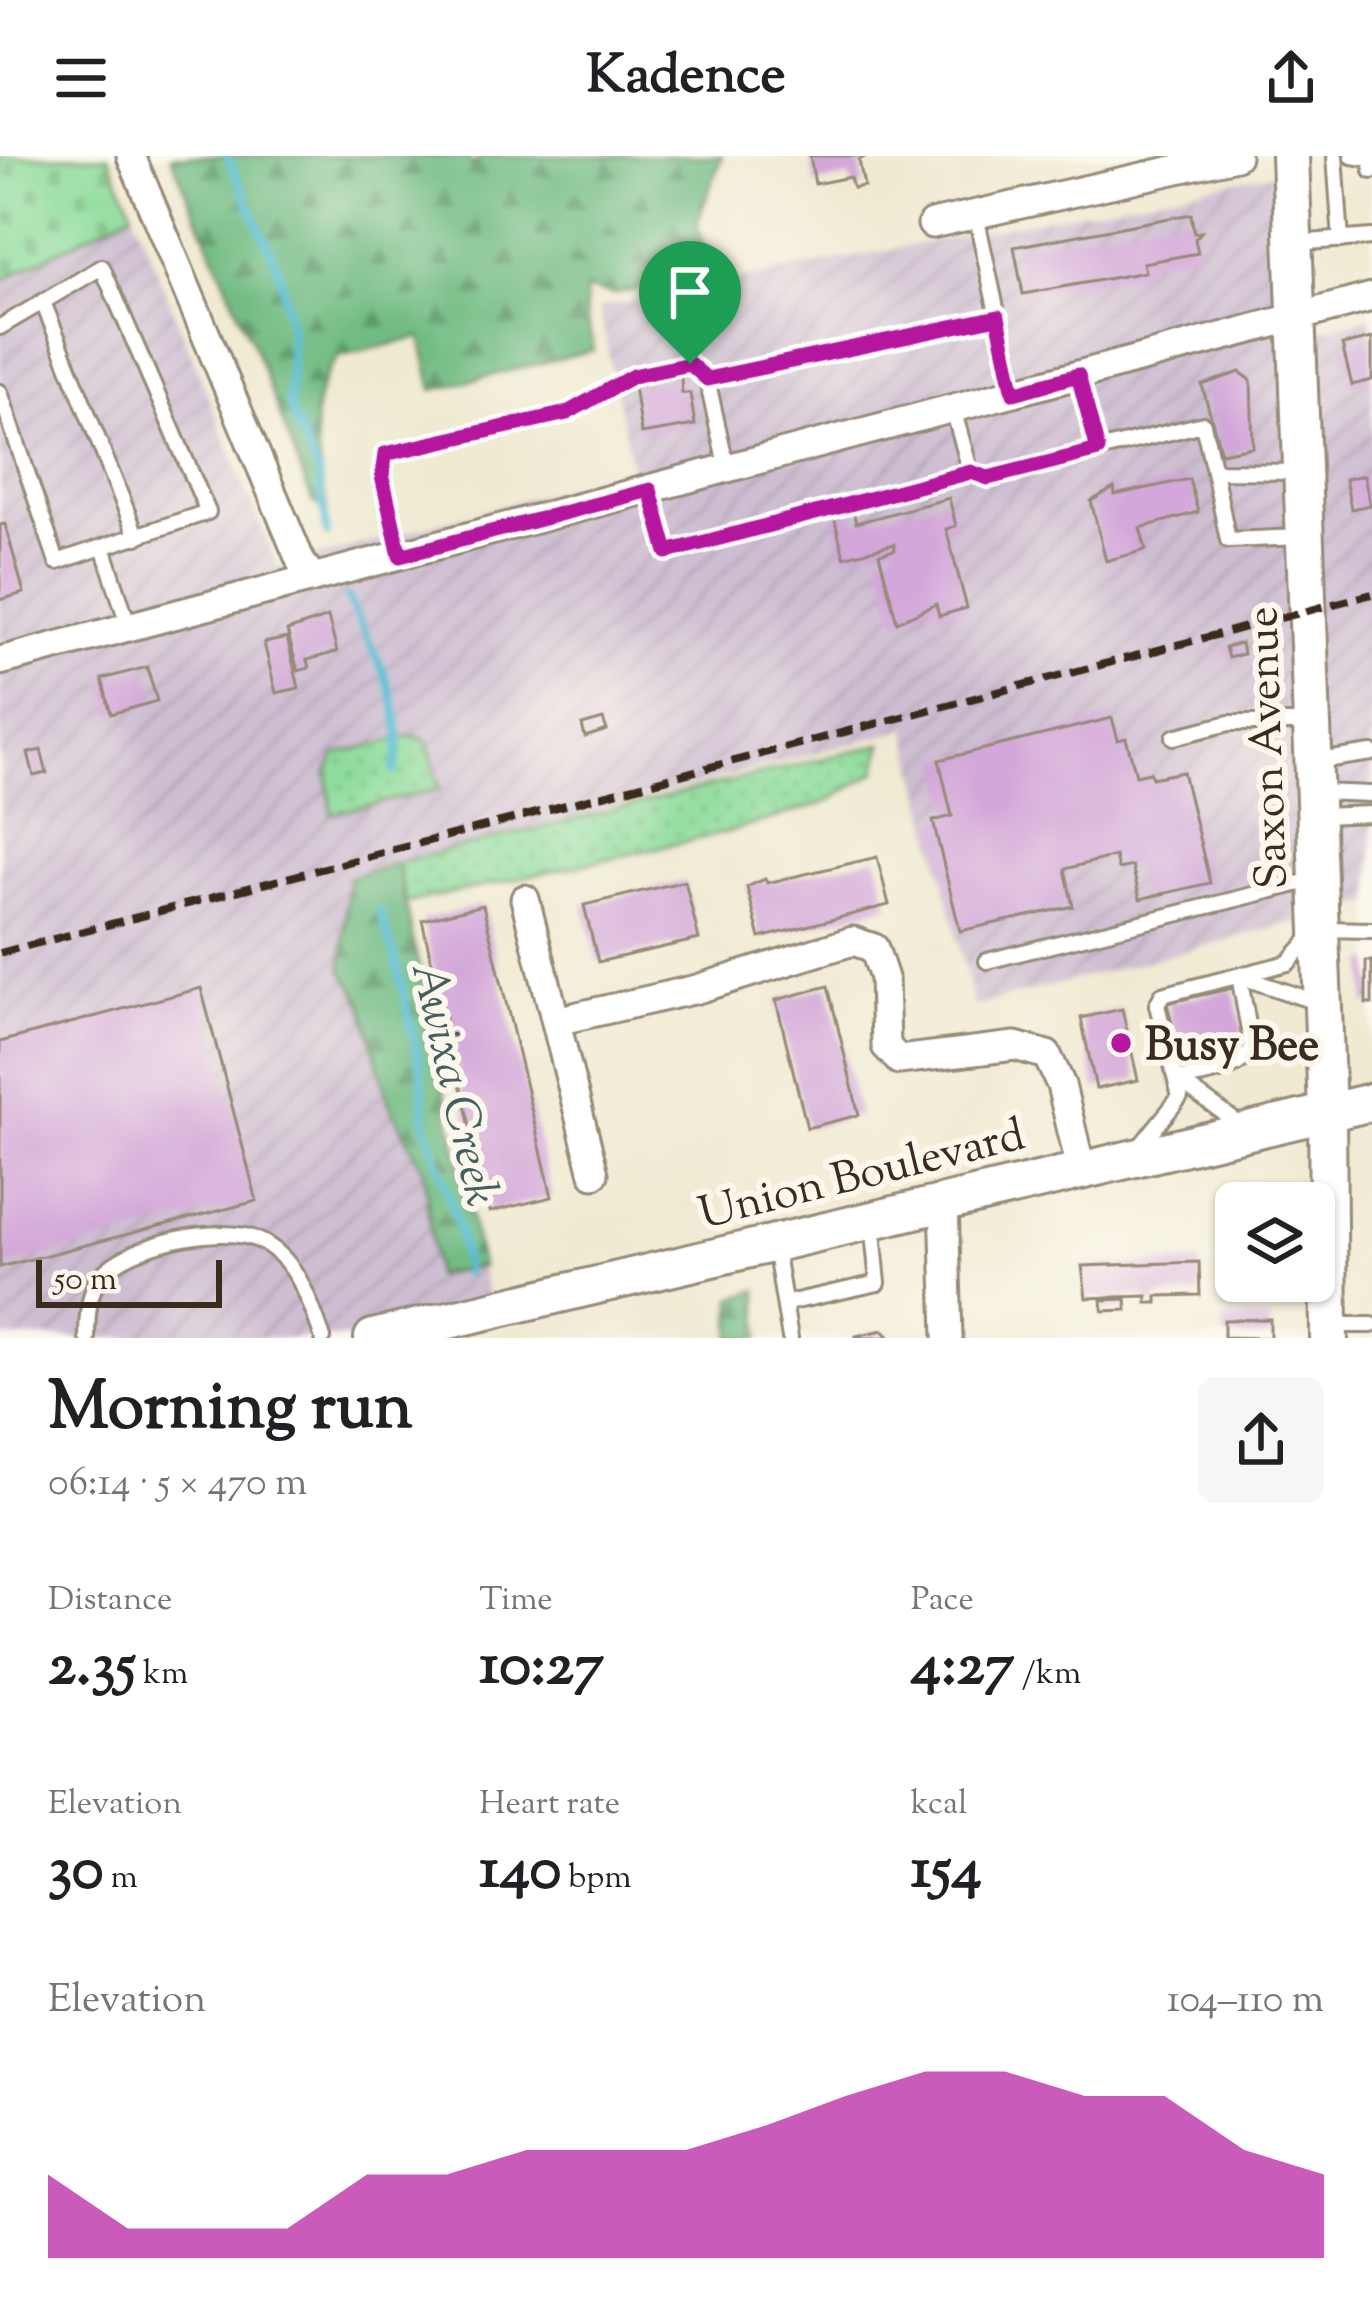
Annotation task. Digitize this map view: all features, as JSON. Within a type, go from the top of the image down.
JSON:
[{"type":"street","points":[[131,156],[301,562],[313,578]]},
{"type":"street","points":[[932,224],[1237,156]]},
{"type":"street","name":"Saxon Avenue","points":[[1291,156],[1327,1112],[1329,1332]]},
{"type":"street","points":[[0,661],[1372,298]]},
{"type":"street","points":[[525,898],[594,1174]]},
{"type":"street","points":[[556,1021],[698,988],[853,941],[874,948],[884,978],[886,1046],[899,1060],[1015,1046],[1047,1054],[1061,1084],[1081,1169]]},
{"type":"street","name":"Union Boulevard","points":[[373,1338],[1245,1128],[1372,1102]]},
{"type":"street","points":[[944,1201],[948,1338]]},
{"type":"lane","points":[[1336,156],[1341,239]]},
{"type":"lane","points":[[1352,156],[1371,160],[1372,171]]},
{"type":"lane","points":[[976,215],[1014,393]]},
{"type":"lane","points":[[1296,243],[1372,237]]},
{"type":"lane","points":[[0,327],[102,267],[208,512],[57,562],[0,392]]},
{"type":"lane","points":[[43,302],[137,538]]},
{"type":"lane","points":[[707,379],[998,317]]},
{"type":"lane","points":[[400,556],[382,476],[385,454],[567,413],[633,376],[690,364],[707,379],[728,469]]},
{"type":"lane","points":[[1078,375],[1098,450]]},
{"type":"lane","points":[[953,409],[971,472]]},
{"type":"lane","points":[[650,490],[667,552],[971,472],[988,478],[1203,424],[1228,540],[1307,537]]},
{"type":"lane","points":[[1214,471],[1305,472]]},
{"type":"lane","points":[[104,550],[129,627]]},
{"type":"lane","points":[[1174,736],[1229,723],[1312,723]]},
{"type":"lane","points":[[1314,790],[1372,754]]},
{"type":"lane","points":[[1314,790],[1372,794]]},
{"type":"lane","points":[[1314,790],[1372,814]]},
{"type":"lane","points":[[986,961],[1316,878]]},
{"type":"lane","points":[[1130,1158],[1180,1097],[1157,1005],[1162,995],[1197,992],[1288,963],[1319,929],[1372,930]]},
{"type":"lane","points":[[1239,976],[1289,989],[1322,1005]]},
{"type":"lane","points":[[1178,1080],[1215,1064],[1248,1057],[1252,1046],[1239,976]]},
{"type":"lane","points":[[1178,1080],[1245,1128]]},
{"type":"lane","points":[[788,1303],[878,1283],[881,1275],[872,1218]]},
{"type":"lane","points":[[87,1338],[97,1280],[116,1262],[175,1240],[229,1232],[260,1240],[289,1264],[306,1289],[323,1338]]},
{"type":"lane","points":[[774,1242],[788,1303],[790,1338]]},
{"type":"lane","points":[[1329,1332],[1372,1325]]},
{"type":"shaded area","points":[[1279,172],[1279,341],[1372,317],[1372,902],[974,1006],[907,729],[398,863],[490,1310],[373,1338],[0,1338],[0,281],[133,212],[278,568],[632,469],[599,308]]},
{"type":"green space","points":[[0,156],[108,156],[133,212],[0,281]]},
{"type":"green space","points":[[171,156],[467,156],[473,166],[480,156],[722,156],[697,223],[711,275],[614,294],[587,289],[585,313],[594,350],[433,390],[421,337],[338,357],[326,375],[316,411],[327,510],[312,501],[254,347]]},
{"type":"green space","points":[[412,735],[427,741],[440,789],[332,814],[327,773],[335,755]]},
{"type":"green space","points":[[882,744],[877,771],[827,802],[725,833],[406,903],[397,863]]},
{"type":"green space","points":[[397,863],[481,1266],[435,1276],[424,1171],[389,1103],[362,1001],[342,969],[348,878]]},
{"type":"green space","points":[[758,1290],[760,1338],[732,1338],[733,1298]]},
{"type":"building","points":[[810,156],[867,156],[859,160],[864,186],[853,188],[850,177],[815,184]]},
{"type":"building","points":[[1191,214],[1194,233],[1201,232],[1195,239],[1198,253],[1143,263],[1145,272],[1023,294],[1014,247]]},
{"type":"building","points":[[1372,338],[1372,380],[1352,385],[1342,345]]},
{"type":"building","points":[[1240,372],[1251,380],[1253,447],[1221,453],[1202,385]]},
{"type":"building","points":[[681,378],[682,393],[690,393],[695,425],[641,434],[634,386]]},
{"type":"building","points":[[1364,475],[1370,505],[1351,509],[1345,479]]},
{"type":"building","points":[[1189,479],[1198,512],[1140,528],[1146,550],[1106,561],[1091,501],[1114,488],[1115,495]]},
{"type":"building","points":[[949,498],[956,526],[946,529],[967,608],[939,616],[936,604],[897,622],[879,554],[895,550],[894,544],[844,557],[834,517],[853,512],[856,523]]},
{"type":"building","points":[[5,524],[24,593],[0,600],[0,525]]},
{"type":"building","points":[[328,617],[337,652],[307,660],[309,668],[298,671],[287,631]]},
{"type":"building","points":[[287,638],[299,688],[276,693],[264,643]]},
{"type":"building","points":[[1241,643],[1243,654],[1228,658],[1225,647]]},
{"type":"building","points":[[147,667],[157,701],[111,714],[102,679]]},
{"type":"building","points":[[1112,718],[1118,740],[1126,738],[1136,775],[1150,772],[1152,778],[1183,772],[1210,883],[1140,899],[1132,866],[1118,869],[1115,856],[1065,869],[1073,906],[960,931],[933,821],[952,816],[939,760]]},
{"type":"building","points":[[603,719],[607,730],[585,737],[582,725]]},
{"type":"building","points":[[41,750],[47,773],[34,776],[28,753]]},
{"type":"building","points":[[877,857],[889,905],[760,938],[747,887],[765,879],[767,883]]},
{"type":"building","points":[[685,881],[699,939],[598,962],[584,905]]},
{"type":"building","points":[[483,905],[552,1197],[490,1212],[422,920]]},
{"type":"building","points":[[1366,961],[1372,961],[1372,1004],[1366,1004]]},
{"type":"building","points":[[828,986],[859,1115],[807,1128],[776,1000]]},
{"type":"building","points":[[201,988],[257,1201],[0,1267],[0,1042]]},
{"type":"building","points":[[1233,988],[1247,1049],[1182,1064],[1167,1003]]},
{"type":"building","points":[[1122,1009],[1138,1080],[1096,1089],[1081,1018]]},
{"type":"building","points":[[1199,1262],[1200,1295],[1157,1296],[1157,1303],[1147,1303],[1147,1296],[1086,1298],[1082,1266]]},
{"type":"building","points":[[1126,1299],[1127,1310],[1103,1311],[1102,1300]]},
{"type":"building","points":[[1270,1319],[1270,1338],[1224,1337],[1224,1320]]},
{"type":"building","points":[[883,1330],[890,1338],[856,1338],[856,1336]]},
{"type":"waterway","name":"Awixa Creek","points":[[227,156],[278,267],[291,327],[289,407],[319,477],[327,534]]},
{"type":"waterway","name":"Awixa Creek","points":[[347,597],[394,703],[398,725],[394,771]]},
{"type":"waterway","name":"Awixa Creek","points":[[379,910],[395,956],[421,1069],[426,1124],[459,1228],[465,1273]]},
{"type":"railway","points":[[0,953],[1372,594]]},
{"type":"place","name":"Busy Bee","points":[[1121,1043]]},
{"type":"route","points":[[998,317],[1014,393],[1078,375],[1098,450],[988,478],[971,472],[667,552],[650,490],[400,556],[382,476],[385,454],[567,413],[633,376],[690,364],[707,379],[998,317]]}]
